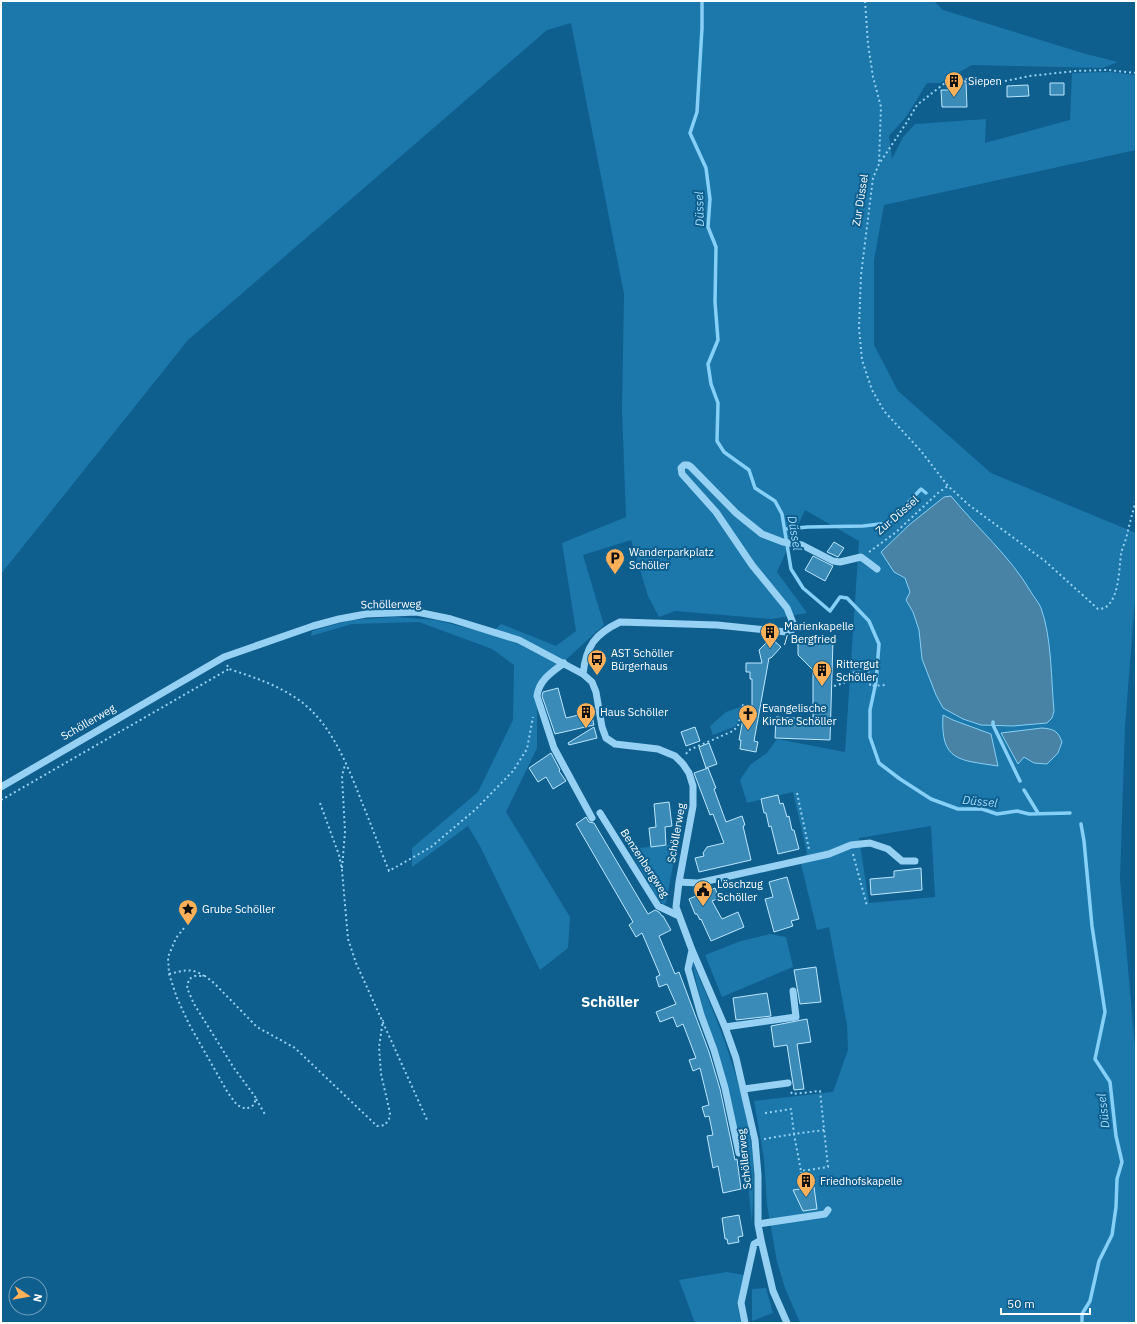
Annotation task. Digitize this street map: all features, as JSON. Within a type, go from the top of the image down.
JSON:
[{"type":"street","points":[[583,674],[584,659],[594,640],[606,629],[620,622],[702,625],[786,632],[792,630],[793,623],[787,608],[752,565],[716,512],[682,474],[681,468],[683,465],[688,465],[691,467],[736,513],[762,534],[787,543],[802,545],[833,561],[840,562],[861,557],[877,569]]},
{"type":"street","name":"Schöllerweg","points":[[1,787],[224,657],[339,619],[366,614],[417,612],[451,619],[520,640],[583,674],[594,687],[603,732],[609,741],[620,745],[658,750],[671,754],[680,761],[689,773],[693,794],[693,806],[676,904],[692,950],[725,1027],[736,1058],[755,1140],[758,1175],[758,1224],[761,1240],[773,1291],[787,1323]]},
{"type":"street","points":[[564,663],[541,683],[537,696],[554,748],[592,818]]},
{"type":"street","name":"Benzenbergweg","points":[[600,813],[658,906],[679,916]]},
{"type":"street","points":[[679,882],[698,883],[829,854],[851,845],[870,843],[888,848],[902,861],[915,861]]},
{"type":"street","name":"Schöllerweg","points":[[692,950],[688,970],[725,1088],[739,1153]]},
{"type":"street","points":[[725,1027],[796,1016],[793,991]]},
{"type":"street","points":[[744,1089],[788,1083]]},
{"type":"street","points":[[758,1224],[825,1214],[828,1210]]},
{"type":"street","points":[[745,1323],[741,1304],[754,1244],[761,1240]]},
{"type":"path","points":[[865,1],[871,64],[881,107],[879,164]]},
{"type":"path","name":"Zur Düssel","points":[[861,557],[895,533],[938,493],[948,486],[921,451],[884,411],[872,390],[862,360],[859,328],[861,275],[873,178],[879,164],[917,105],[950,79],[967,79],[975,82],[995,83],[1075,71],[1108,70],[1136,73]]},
{"type":"path","points":[[948,486],[969,505],[1046,561],[1098,609],[1108,606],[1112,600],[1119,580],[1121,554],[1128,524],[1136,500]]},
{"type":"path","points":[[224,657],[229,669]]},
{"type":"path","points":[[1,800],[229,669],[271,683],[297,698],[319,718],[335,742],[346,764],[389,871],[431,847],[476,809],[513,771],[527,749],[537,696]]},
{"type":"path","points":[[834,686],[844,683],[850,673],[865,671],[871,672],[870,686],[886,685]]},
{"type":"path","points":[[680,761],[689,750],[733,730],[738,726],[743,705],[755,708]]},
{"type":"path","points":[[342,870],[345,832],[342,776],[346,764]]},
{"type":"path","points":[[797,793],[811,858]]},
{"type":"path","points":[[320,802],[339,855],[342,870],[348,939],[356,963],[428,1122]]},
{"type":"path","points":[[851,845],[867,906]]},
{"type":"path","points":[[184,928],[176,938],[168,957],[169,974],[177,998],[228,1093],[237,1105],[246,1109],[254,1105],[256,1098]]},
{"type":"path","points":[[169,974],[196,970],[205,976],[214,983],[257,1027],[295,1048],[377,1126],[385,1125],[389,1119],[390,1113],[381,1067],[379,1047],[383,1020]]},
{"type":"path","points":[[205,976],[195,976],[189,979],[187,988],[194,1004],[216,1040],[256,1098],[266,1116]]},
{"type":"path","points":[[788,1083],[792,1094],[820,1091],[828,1167],[801,1170]]},
{"type":"path","points":[[765,1114],[791,1109],[803,1184]]},
{"type":"path","points":[[755,1140],[824,1130]]},
{"type":"shaded area","points":[[1,1],[934,1],[943,10],[1086,54],[1118,62],[1102,68],[972,65],[940,83],[927,83],[906,117],[889,136],[892,159],[903,137],[915,124],[986,119],[985,143],[1070,120],[1072,73],[1109,72],[1136,75],[1136,150],[884,205],[874,260],[874,345],[898,391],[991,473],[1136,533],[1136,587],[1125,726],[1120,879],[1136,1057],[1136,1323],[800,1323],[785,1288],[777,1262],[767,1205],[764,1159],[754,1101],[833,1092],[848,1050],[847,1025],[829,927],[817,930],[801,864],[807,853],[793,792],[747,803],[740,780],[750,765],[767,753],[777,739],[845,752],[859,541],[805,510],[777,572],[807,613],[771,619],[675,611],[659,617],[648,596],[631,540],[583,555],[604,625],[548,676],[537,696],[537,748],[506,812],[570,917],[568,948],[540,970],[481,848],[468,826],[412,867],[412,848],[478,792],[513,720],[514,665],[492,649],[419,622],[352,624],[311,636],[312,631],[351,620],[395,617],[436,620],[490,634],[501,624],[556,646],[576,631],[562,543],[626,517],[622,410],[624,294],[571,23],[547,30],[188,340],[1,574]],"holes":[[[944,497],[980,530],[1003,554],[1023,579],[1040,607],[1049,647],[1054,711],[1052,718],[1047,723],[1013,726],[981,725],[963,719],[954,713],[922,659],[919,630],[913,612],[906,600],[910,592],[905,577],[909,525]],[[1001,733],[1062,742],[1058,753],[1047,764],[1034,763],[1024,757],[1018,764]],[[931,826],[935,897],[869,903],[859,838]]]},
{"type":"shaded area","points":[[951,496],[1013,566],[1041,608],[1045,620],[1049,646],[1054,711],[1052,718],[1047,723],[1013,726],[981,725],[963,719],[943,708],[936,695],[922,659],[919,630],[913,612],[906,600],[910,592],[905,578],[894,572],[881,552],[909,525],[944,497]]},
{"type":"shaded area","points":[[743,706],[736,726],[713,735],[710,726],[726,712]]},
{"type":"shaded area","points":[[943,715],[991,734],[998,766],[963,760],[955,756],[949,750],[945,742]]},
{"type":"shaded area","points":[[1042,728],[1053,730],[1059,735],[1062,742],[1058,753],[1047,764],[1034,763],[1024,757],[1018,764],[1001,733]]},
{"type":"shaded area","points":[[677,844],[666,903],[663,904],[658,899],[629,849]]},
{"type":"shaded area","points":[[770,934],[786,937],[793,967],[722,997],[705,955],[741,941]]},
{"type":"shaded area","points":[[692,963],[721,1031],[743,1100],[753,1157],[754,1186],[752,1224],[745,1154],[742,1155],[728,1088],[704,1015]]},
{"type":"shaded area","points":[[727,1272],[744,1275],[737,1304],[741,1323],[695,1323],[679,1280]]},
{"type":"shaded area","points":[[766,1288],[773,1313],[752,1321],[752,1289]]},
{"type":"building","name":"Siepen","points":[[953,81],[966,81],[967,107],[942,107],[941,90],[953,90]]},
{"type":"building","points":[[1050,83],[1064,83],[1064,95],[1050,95]]},
{"type":"building","points":[[1028,85],[1029,96],[1007,97],[1007,86]]},
{"type":"building","points":[[834,542],[844,548],[838,557],[827,552]]},
{"type":"building","points":[[813,556],[833,566],[825,581],[805,570]]},
{"type":"building","points":[[771,638],[781,647],[771,658],[769,658],[754,741],[758,742],[756,752],[740,749],[741,740],[739,740],[743,719],[746,720],[748,709],[752,710],[752,679],[750,679],[750,672],[746,672],[746,663],[762,663],[759,650]]},
{"type":"building","name":"Rittergut Schöller","points":[[798,638],[833,640],[830,740],[775,738],[776,717],[813,719],[813,670],[798,655]]},
{"type":"building","points":[[558,688],[566,718],[591,712],[594,725],[555,734],[542,696],[543,692]]},
{"type":"building","points":[[594,727],[597,738],[569,745],[568,743]]},
{"type":"building","points":[[695,727],[700,741],[686,746],[681,732]]},
{"type":"building","points":[[709,743],[717,764],[706,768],[699,747]]},
{"type":"building","points":[[551,753],[560,770],[559,771],[566,781],[553,789],[546,777],[538,782],[529,768]]},
{"type":"building","points":[[708,768],[716,788],[714,789],[726,822],[742,816],[751,860],[699,872],[695,858],[704,856],[703,853],[707,847],[724,843],[713,814],[710,815],[694,773]]},
{"type":"building","points":[[778,795],[780,804],[783,803],[787,817],[789,816],[799,849],[778,854],[771,826],[769,827],[761,799]]},
{"type":"building","points":[[669,802],[672,826],[665,827],[666,845],[651,847],[649,828],[656,827],[654,804]]},
{"type":"building","points":[[586,817],[589,822],[594,823],[648,914],[655,910],[659,912],[671,930],[659,936],[675,974],[679,972],[709,1052],[720,1089],[735,1160],[737,1159],[741,1189],[723,1193],[718,1166],[713,1168],[707,1136],[713,1135],[709,1116],[705,1117],[702,1107],[709,1105],[700,1068],[693,1071],[689,1060],[696,1058],[683,1024],[677,1027],[673,1017],[660,1022],[656,1012],[676,1004],[667,984],[659,987],[656,977],[660,975],[642,933],[636,937],[629,925],[633,922],[576,824]]},
{"type":"building","points":[[921,868],[922,890],[871,895],[870,879],[894,877],[894,871]]},
{"type":"building","points":[[787,877],[799,919],[791,921],[793,926],[774,932],[765,899],[773,897],[769,882]]},
{"type":"building","points":[[715,888],[719,898],[712,901],[722,919],[738,912],[744,927],[711,941],[701,919],[700,920],[697,914],[695,914],[689,899]]},
{"type":"building","points":[[816,967],[821,1002],[800,1004],[794,970]]},
{"type":"building","points":[[767,993],[771,1016],[736,1020],[733,998]]},
{"type":"building","points":[[807,1019],[811,1042],[797,1044],[804,1089],[794,1090],[787,1045],[774,1047],[771,1026]]},
{"type":"building","name":"Friedhofskapelle","points":[[814,1187],[817,1209],[803,1211],[793,1190]]},
{"type":"building","points":[[739,1215],[743,1236],[738,1237],[739,1242],[728,1244],[727,1239],[725,1239],[722,1218]]},
{"type":"waterway","name":"Düssel","points":[[702,1],[702,28],[697,112],[690,133],[706,168],[710,199],[708,227],[716,247],[715,302],[718,340],[708,364],[711,384],[718,403],[717,441],[724,452],[749,470],[755,488],[775,501],[782,514],[791,569],[803,588],[830,611],[840,597],[847,598],[869,621],[879,644],[876,682],[870,710],[870,737],[879,763],[900,779],[931,799],[958,809],[982,809],[997,814],[1017,811],[1029,814],[1070,813]]},
{"type":"waterway","points":[[785,529],[863,526],[889,523],[921,489],[926,493]]},
{"type":"waterway","points":[[993,722],[993,725],[1020,781]]},
{"type":"waterway","points":[[1024,790],[1038,813]]},
{"type":"waterway","name":"Düssel","points":[[1081,824],[1092,926],[1105,1012],[1095,1059],[1110,1082],[1116,1136],[1122,1162],[1117,1179],[1116,1207],[1112,1235],[1099,1261],[1090,1301],[1082,1314],[1082,1323]]},
{"type":"place","name":"Siepen","points":[[954,98]]},
{"type":"place","name":"Wanderparkplatz Schöller","points":[[615,575]]},
{"type":"place","name":"Marienkapelle / Bergfried","points":[[770,649]]},
{"type":"place","name":"AST Schöller Bürgerhaus","points":[[597,676]]},
{"type":"place","name":"Rittergut Schöller","points":[[822,687]]},
{"type":"place","name":"Haus Schöller","points":[[586,729]]},
{"type":"place","name":"Evangelische Kirche Schöller","points":[[748,731]]},
{"type":"place","name":"Löschzug Schöller","points":[[703,907]]},
{"type":"place","name":"Grube Schöller","points":[[188,926]]},
{"type":"place","name":"Friedhofskapelle","points":[[806,1198]]},
{"type":"district","name":"Schöller","points":[[610,1001]]}]
